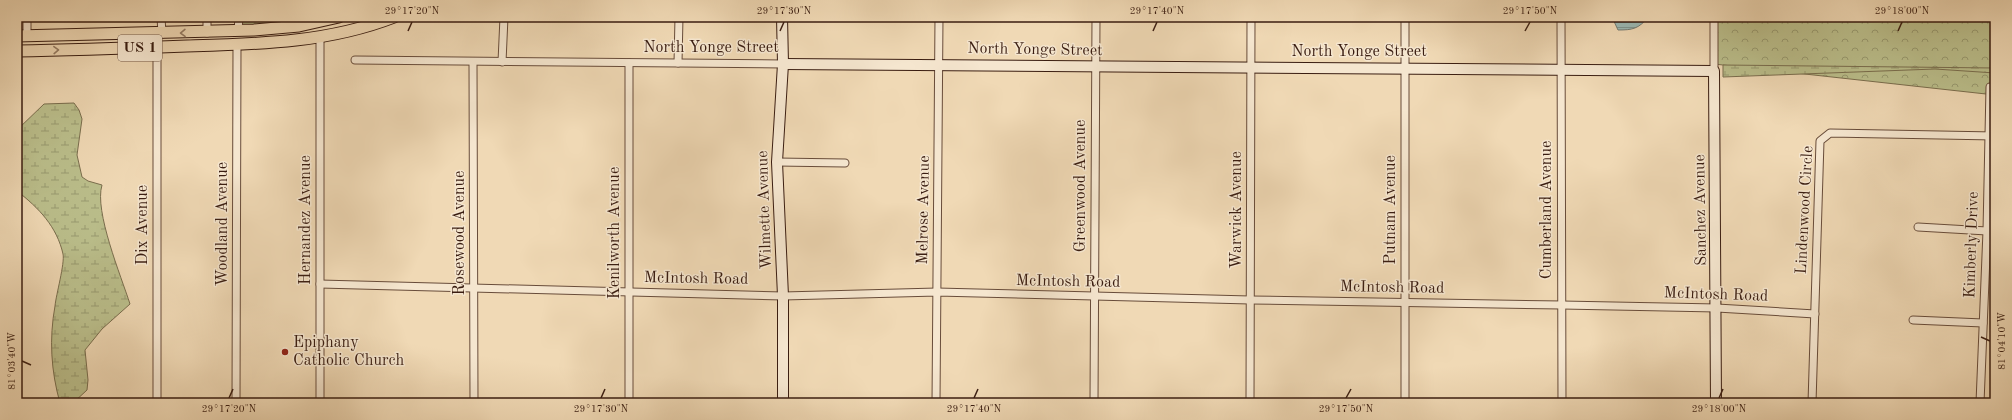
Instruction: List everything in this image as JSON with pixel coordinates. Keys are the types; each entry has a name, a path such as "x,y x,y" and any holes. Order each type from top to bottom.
{"main road":[{"name":"US 1","path":"21,37 207,33 279,29 316,23 339,17"},
{"path":"320,38 324,31 343,17"},
{"name":"US 1","path":"17,51 237,45 290,42 320,38 364,27 394,17"},
{"path":"290,42 308,33 316,23"}],"street":[{"path":"21,37 27,17"},
{"path":"161,17 162,34"},
{"path":"207,17 207,33"},
{"path":"238,31 239,17"},
{"path":"502,62 504,17"},
{"path":"678,63 679,17"},
{"name":"Wilmette Avenue","path":"782,17 783,64 777,162 783,296 783,403"},
{"name":"Melrose Avenue","path":"936,403 939,17"},
{"name":"Greenwood Avenue","path":"1094,403 1096,17"},
{"name":"Warwick Avenue","path":"1250,403 1251,17"},
{"name":"Putnam Avenue","path":"1405,403 1406,17"},
{"name":"Cumberland Avenue","path":"1561,17 1562,403"},
{"name":"Sanchez Avenue","path":"1714,17 1717,308 1716,403"},
{"name":"Hernandez Avenue","path":"320,38 320,403"},
{"name":"Woodland Avenue","path":"236,403 237,45"},
{"name":"Dix Avenue","path":"157,47 157,403"},
{"name":"North Yonge Street","path":"355,60 1714,71"},
{"name":"Rosewood Avenue","path":"473,62 474,403"},
{"name":"Kenilworth Avenue","path":"629,63 629,403"},
{"name":"Kimberly Drive","path":"1980,403 1992,136 1990,87"},
{"name":"Lindenwood Circle","path":"1812,403 1820,142 1830,133 1992,136"},
{"path":"777,162 845,163"},
{"path":"1918,227 1987,231"},
{"name":"McIntosh Road","path":"320,284 783,296 937,292 1250,300 1717,308 1815,314"},
{"path":"1913,320 1984,323"}],"green space":[{"path":"239,17 284,17 283,22 239,27"},
{"path":"1714,17 1995,17 1995,95 1714,64"},
{"path":"1723,65 1995,68 1995,73 1935,69 1723,77"},
{"path":"74,103 79,110 82,119 77,155 82,177 88,181 102,185 102,211 105,227 130,304 102,329 85,350 88,380 87,390 73,403 60,403 53,367 52,331 63,264 63,254 52,227 40,211 17,191 17,130 44,104"}],"water":[{"path":"1612,17 1648,17 1635,28 1618,30"}],"place":[{"name":"Epiphany Catholic Church","path":"285,352"}]}
